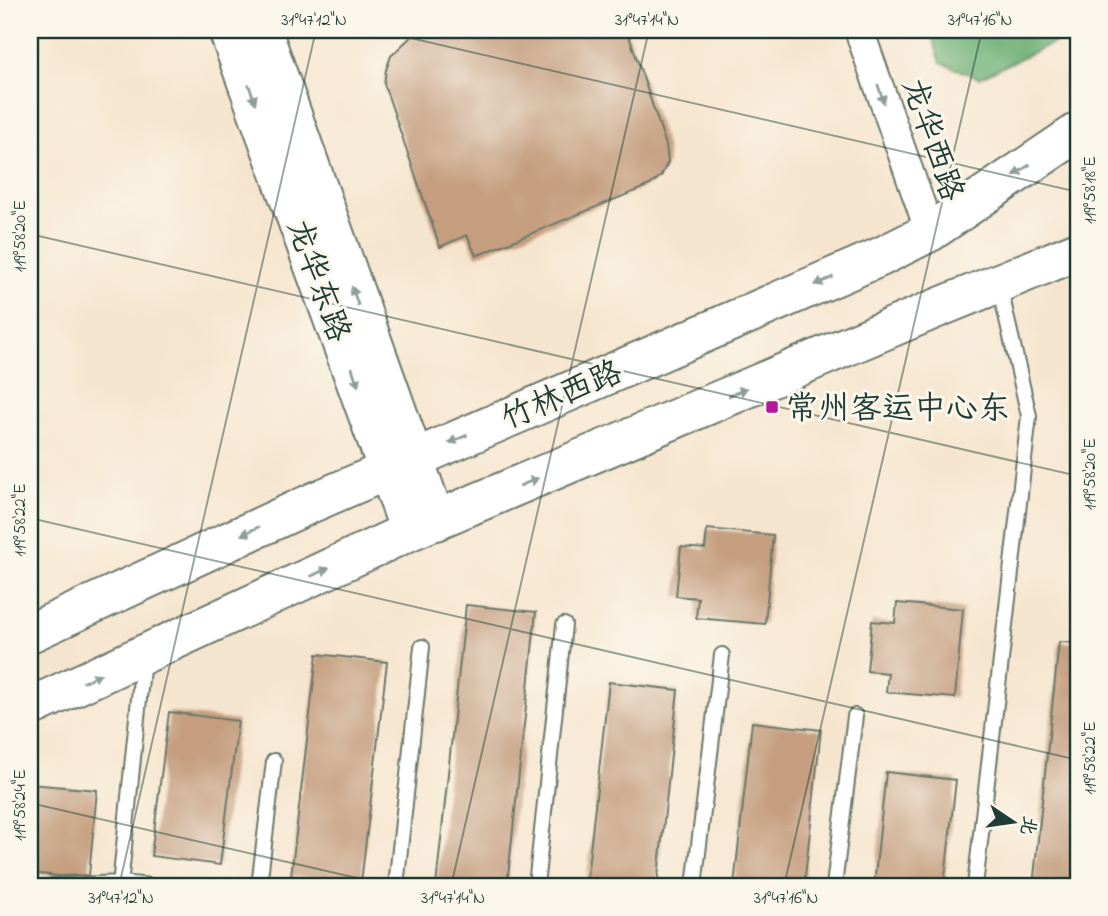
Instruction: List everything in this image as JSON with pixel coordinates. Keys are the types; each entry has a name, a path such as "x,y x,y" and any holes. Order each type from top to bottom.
{"main road":[{"name":"龙华东路","path":"229,30 348,356 400,464"},
{"name":"龙华东路","path":"262,30 400,464 423,526"},
{"name":"竹林西路","path":"30,633 400,464 880,257 930,232 1078,132"},
{"path":"30,707 423,526 1078,251"}],"street":[{"name":"龙华西路","path":"859,30 930,232"}],"lane":[{"path":"975,886 1029,416 999,283"},
{"path":"536,886 564,625"},
{"path":"396,886 422,647"},
{"path":"121,885 144,654"},
{"path":"694,886 722,655"},
{"path":"835,886 855,716"},
{"path":"259,886 274,761"},
{"path":"53,886 150,886"}],"green space":[{"path":"930,30 1070,30 1066,37 979,78 941,63"}],"building":[{"path":"418,30 627,30 666,145 668,162 661,176 650,185 476,256 467,235 440,247 384,84 391,56"},
{"path":"707,529 773,535 765,624 696,618 698,598 676,596 681,547 705,549"},
{"path":"897,603 963,609 955,698 886,692 888,673 867,671 872,621 895,623"},
{"path":"466,605 536,612 507,886 436,886"},
{"path":"1059,642 1078,643 1078,886 1033,886"},
{"path":"317,654 387,662 361,883 291,876"},
{"path":"609,682 678,690 657,886 586,886"},
{"path":"169,712 238,721 220,865 151,856"},
{"path":"752,722 821,730 804,886 734,886"},
{"path":"886,772 956,780 944,886 874,886"},
{"path":"30,784 97,790 89,875 30,873"}],"place":[{"name":"常州客运中心东","path":"772,407"}]}
